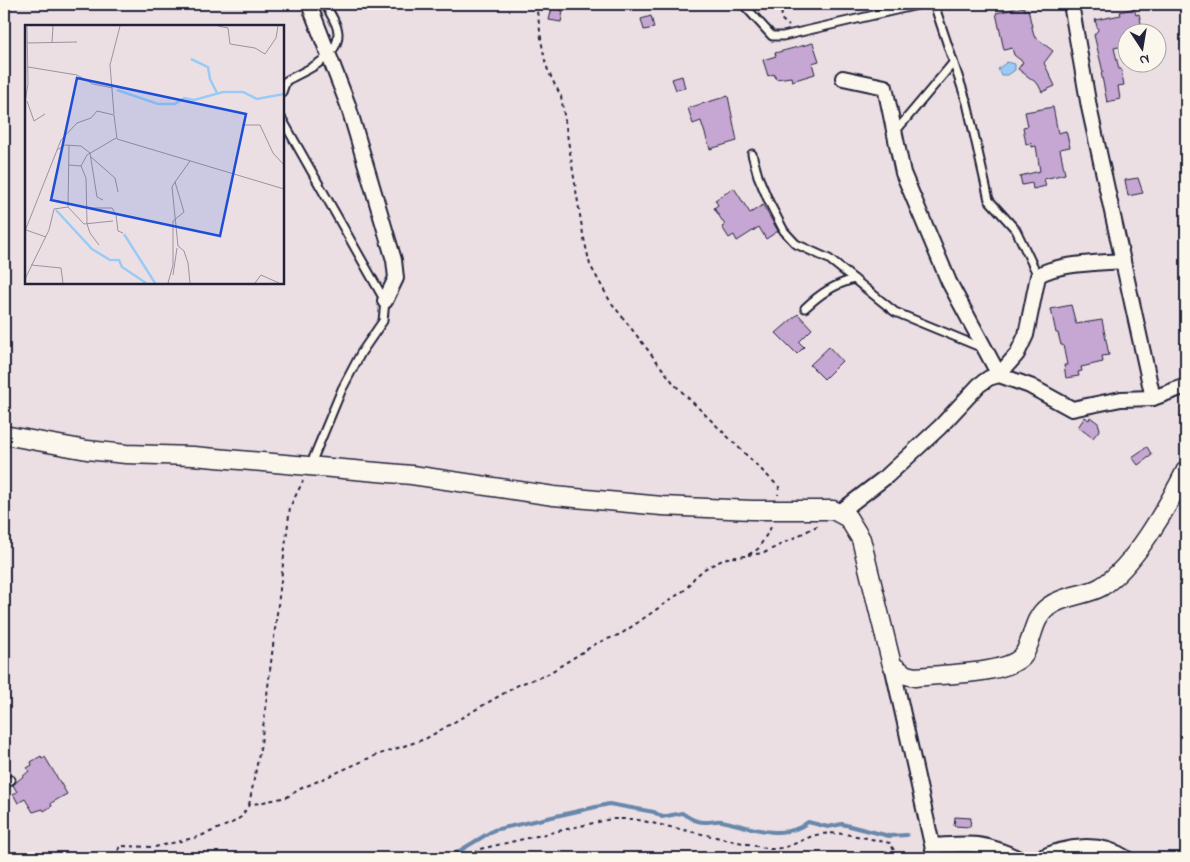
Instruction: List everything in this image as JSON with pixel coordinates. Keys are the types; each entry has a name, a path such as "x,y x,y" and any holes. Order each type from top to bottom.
{"street":[{"path":"309,4 330,56 365,155 372,190 394,260 396,278 385,302"},
{"path":"1071,4 1089,107 1153,398"},
{"path":"842,78 885,87 903,173 948,282 999,375"},
{"path":"999,375 1023,345 1038,276 1043,272 1058,269 1123,261"},
{"path":"840,512 887,476 940,427 979,385 988,378 999,375 1030,386 1072,409 1121,399 1153,398 1186,386"},
{"path":"4,435 126,454 193,456 431,477 532,493 662,506 777,510 824,508 840,512 853,524 861,539 892,665 934,852 989,845 1006,851 1017,858"},
{"path":"892,665 906,675 915,677 1002,668 1019,660 1025,653 1033,628 1042,612 1057,602 1094,590 1118,573 1159,519 1186,470"},
{"path":"1040,858 1067,848 1079,847 1109,851 1126,858"}],"lane":[{"path":"284,86 286,81 330,56 337,44 338,31 325,4"},
{"path":"743,4 772,36 797,33 922,4"},
{"path":"934,4 967,103 989,200 1016,230 1038,276"},
{"path":"894,133 953,63"},
{"path":"284,123 385,302 383,321 361,353 342,389 310,466"},
{"path":"752,154 758,176 784,232 796,244 829,259 895,312 985,350"},
{"path":"805,308 820,293 837,284 854,279"},
{"path":"4,785 12,780"}],"path":[{"path":"535,4 541,26 544,55 550,75 561,96 583,234 590,265 610,301 675,385 779,487 777,510 772,529 758,549 746,556"},
{"path":"783,4 782,19 797,33"},
{"path":"115,858 120,846 155,848 212,831 241,817 249,805 261,744 290,508 310,466"},
{"path":"249,805 287,797 300,789 374,756 425,739 520,684 546,675 597,643 621,634 686,589 695,577 706,568 727,558 764,554 829,521 840,512"},
{"path":"467,858 480,849 611,819 634,819 770,849 783,849 819,834 836,833 890,843 898,858"}],"water":[{"path":"1007,62 1015,64 1015,70 1008,75 1001,75 998,69"}],"building":[{"path":"1024,7 1024,10 1028,9 1034,36 1053,51 1044,63 1055,86 1042,92 1038,84 1018,69 1023,62 1014,55 1012,48 1004,50 996,13"},
{"path":"552,8 563,11 561,22 549,20"},
{"path":"1134,8 1136,15 1139,14 1141,22 1118,22 1118,47 1114,48 1118,72 1122,72 1124,85 1118,86 1120,99 1107,102 1101,72 1103,72 1094,35 1098,30 1095,20 1121,15 1120,12"},
{"path":"651,16 654,28 644,30 641,19"},
{"path":"813,43 819,61 812,63 815,74 792,81 791,77 776,79 774,74 768,76 763,60 776,56 775,53"},
{"path":"682,76 685,88 676,90 672,79"},
{"path":"728,96 737,141 710,149 701,121 693,124 688,108"},
{"path":"1053,107 1058,133 1066,131 1070,147 1060,149 1065,174 1044,179 1046,186 1033,189 1032,183 1022,185 1020,176 1040,171 1036,146 1032,147 1031,143 1026,144 1023,127 1028,126 1025,112"},
{"path":"1138,178 1143,193 1128,196 1125,180"},
{"path":"734,188 750,213 763,205 778,231 766,239 759,227 737,241 734,235 729,238 722,227 725,225 714,208 718,205 715,200"},
{"path":"1071,305 1076,324 1102,320 1109,355 1102,356 1103,362 1081,367 1082,371 1078,372 1079,376 1066,378 1064,365 1067,365 1063,345 1061,345 1058,333 1056,333 1051,309"},
{"path":"798,314 812,329 799,342 804,347 797,354 776,333"},
{"path":"829,347 842,361 824,379 810,365"},
{"path":"1085,417 1089,420 1090,417 1098,423 1100,429 1093,438 1078,427"},
{"path":"1147,447 1152,455 1138,465 1132,457"},
{"path":"41,756 42,759 45,757 67,794 51,803 52,806 44,811 43,809 33,812 25,799 18,803 13,794 17,792 13,785 29,771 27,768 32,765 31,762"},
{"path":"955,817 971,818 970,827 954,826"}],"waterway":[{"path":"454,858 456,853 494,830 609,804 654,812 662,817 682,813 700,822 722,821 766,831 788,831 799,828 808,822 828,827 842,824 889,836 907,835"}]}
